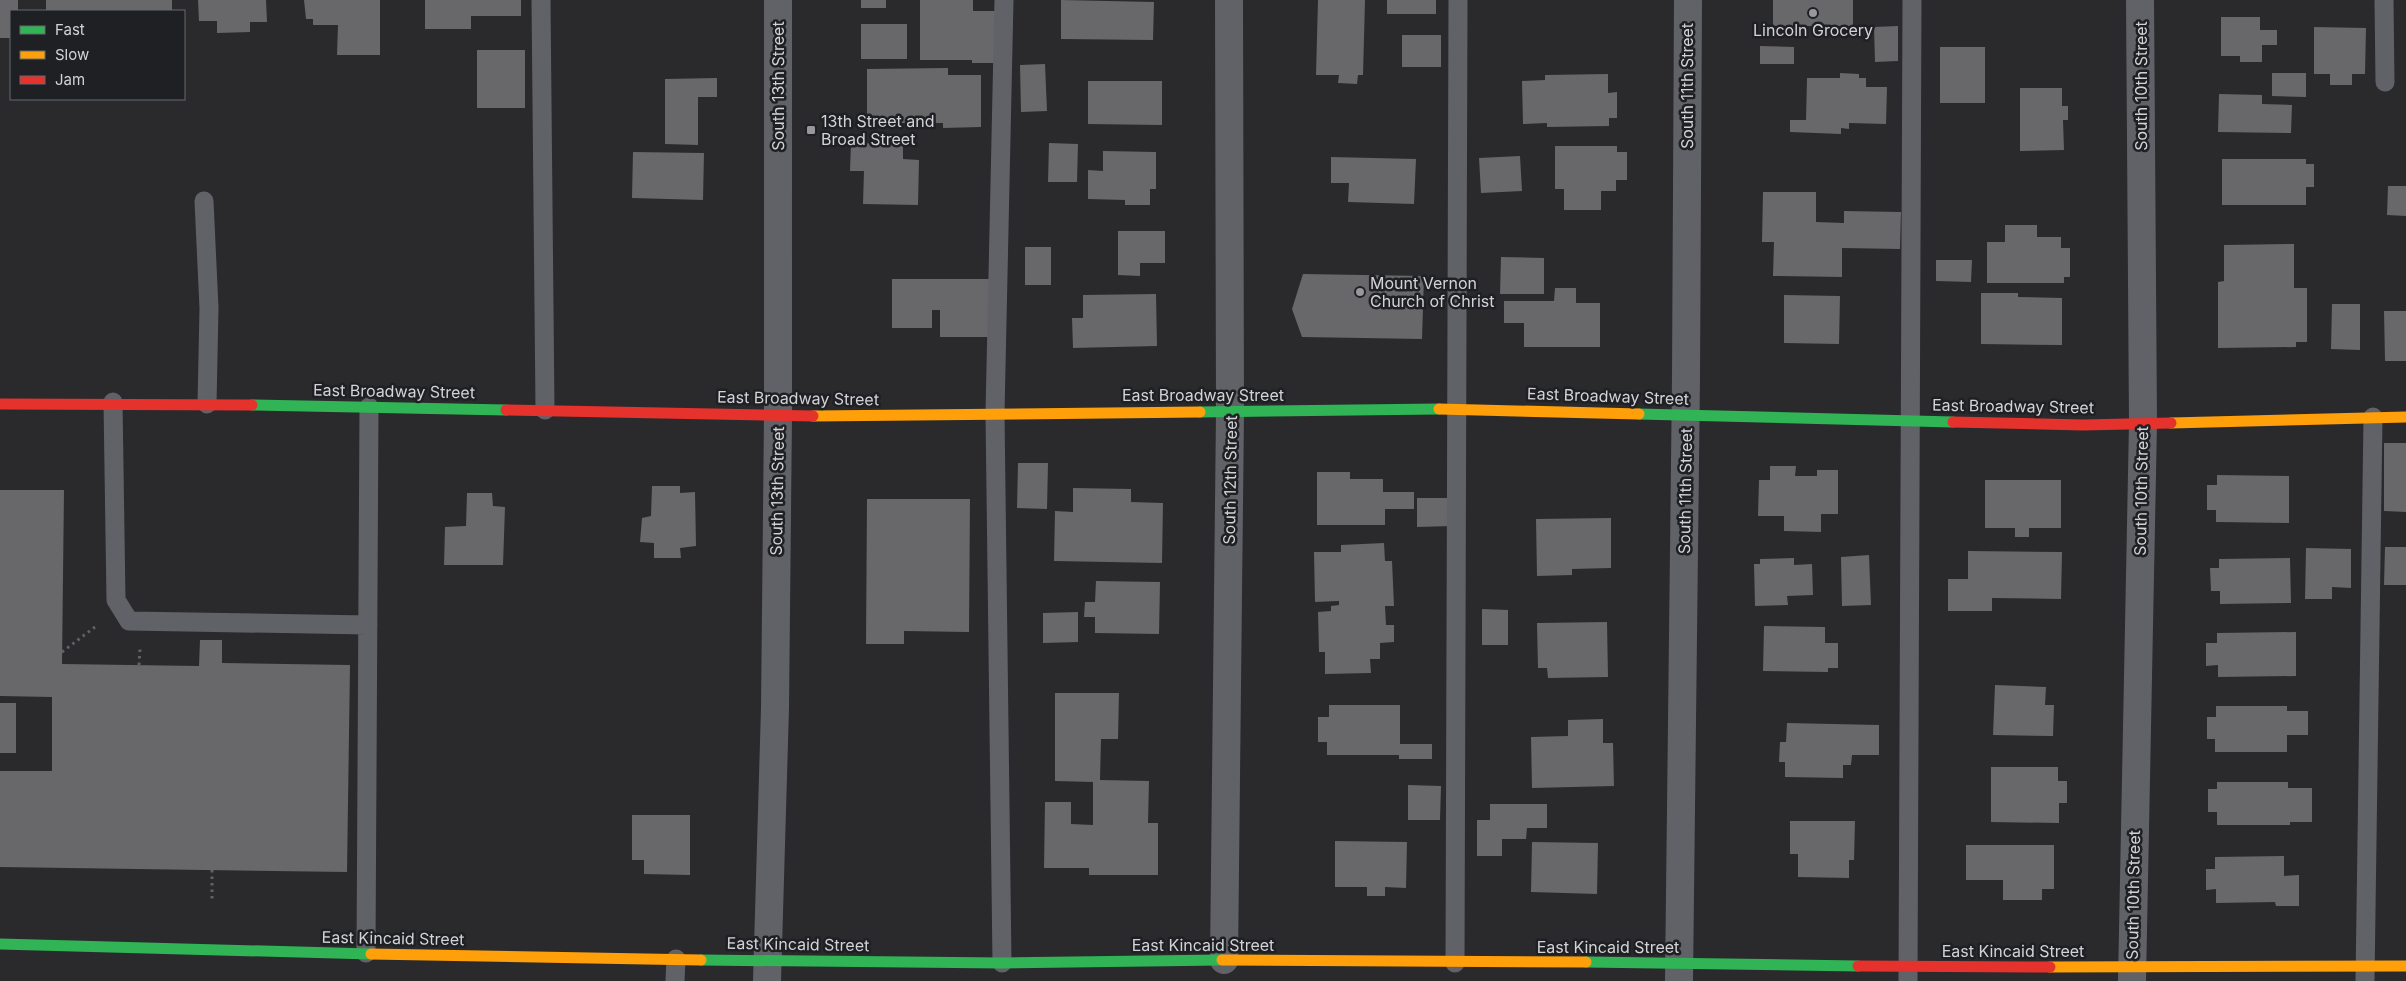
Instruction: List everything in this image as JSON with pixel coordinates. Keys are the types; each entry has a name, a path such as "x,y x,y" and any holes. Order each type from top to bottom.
{"street":[{"name":"South 13th Street","path":"767,971 775,708 778,414 778,0"},
{"name":"South 12th Street","path":"1224,960 1230,412 1229,0"},
{"name":"South 11th Street","path":"1679,972 1686,414 1688,0"},
{"name":"South 10th Street","path":"2132,974 2143,423 2140,0"},
{"name":"East Broadway Street","path":"0,404 113,402 817,416 1457,408 2082,425 2406,417"},
{"name":"East Kincaid Street","path":"0,944 195,951 676,958 767,971 975,962 1224,960 1455,963 1679,972 1908,974 2365,974 2406,966"}],"lane":[{"path":"541,0 546,410"},
{"path":"1002,963 995,413 1004,0"},
{"path":"1455,963 1458,0"},
{"path":"1908,974 1912,0"},
{"path":"2384,0 2385,82"},
{"path":"204,201 209,308 207,404"},
{"path":"113,402 116,600 129,621 368,624"},
{"path":"366,953 369,407"},
{"path":"2365,974 2373,417"},
{"path":"675,981 676,958"},
{"path":"975,962 975,981"}],"path":[{"path":"62,652 95,627"},
{"path":"139,666 140,643"},
{"path":"212,870 212,901"}],"building":[{"path":"0,0 18,0 18,10 10,10 10,38 0,38"},
{"path":"46,0 172,0 172,10 46,10"},
{"path":"198,0 266,0 267,22 250,22 250,32 217,33 217,21 199,21"},
{"path":"304,0 380,0 380,55 337,55 338,25 313,25 313,19 306,19"},
{"path":"425,0 521,0 521,16 471,16 471,29 425,29"},
{"path":"861,0 886,0 886,8 861,8"},
{"path":"920,0 973,0 973,11 995,11 995,63 972,63 972,60 920,60"},
{"path":"1061,0 1154,2 1153,40 1061,39"},
{"path":"1318,0 1365,0 1363,75 1358,75 1357,84 1338,83 1339,75 1316,75"},
{"path":"1387,0 1436,0 1436,14 1387,14"},
{"name":"Lincoln Grocery","path":"1773,0 1853,0 1853,26 1773,26"},
{"path":"2221,17 2260,17 2260,30 2277,30 2277,45 2262,45 2262,62 2240,62 2240,56 2221,56"},
{"path":"861,24 907,24 907,59 861,59"},
{"path":"1898,26 1898,61 1875,62 1874,27"},
{"path":"2314,27 2366,28 2365,74 2352,74 2352,85 2330,85 2330,74 2314,74"},
{"path":"1402,35 1441,35 1441,67 1402,67"},
{"path":"1760,46 1794,47 1794,64 1760,64"},
{"path":"1940,47 1985,47 1985,103 1940,103"},
{"path":"477,50 525,50 525,108 477,108"},
{"path":"1045,64 1047,111 1021,112 1020,65"},
{"path":"948,68 948,75 981,75 981,127 943,128 943,123 867,123 867,69"},
{"path":"1840,73 1859,74 1859,78 1866,78 1866,87 1887,87 1886,124 1849,123 1849,129 1841,128 1841,134 1790,132 1790,120 1806,120 1807,78 1840,78"},
{"path":"2272,73 2306,73 2306,97 2272,96"},
{"path":"1608,74 1608,93 1617,92 1617,118 1609,118 1609,126 1547,127 1547,123 1523,124 1522,81 1545,80 1545,75"},
{"path":"717,78 717,97 698,97 698,145 665,144 665,79"},
{"path":"1088,81 1162,81 1162,125 1088,124"},
{"path":"2020,88 2062,88 2062,106 2068,106 2068,120 2063,120 2064,150 2020,151"},
{"path":"2219,94 2262,95 2262,104 2292,105 2291,133 2218,132"},
{"path":"851,143 903,144 903,159 919,160 918,205 863,204 864,171 850,171"},
{"path":"1049,143 1078,144 1077,182 1048,182"},
{"path":"1555,146 1617,146 1617,152 1627,152 1627,180 1616,180 1616,191 1601,191 1601,210 1564,210 1564,189 1555,189"},
{"path":"1103,151 1156,152 1156,189 1150,189 1150,205 1125,205 1125,200 1088,199 1088,170 1103,171"},
{"path":"633,152 704,153 703,200 632,198"},
{"path":"1520,156 1522,191 1481,193 1479,158"},
{"path":"1331,157 1416,159 1414,204 1348,202 1349,183 1331,183"},
{"path":"2222,159 2306,159 2306,164 2314,164 2314,187 2306,187 2306,205 2222,205"},
{"path":"2388,186 2406,186 2406,216 2387,215"},
{"path":"1763,192 1816,192 1816,222 1844,223 1844,211 1901,212 1900,249 1842,248 1842,277 1773,276 1774,242 1762,242"},
{"path":"2005,225 2037,225 2037,237 2061,237 2061,248 2070,248 2070,277 2064,277 2064,283 1987,283 1987,242 2005,242"},
{"path":"1118,231 1165,231 1165,263 1140,263 1140,276 1118,275"},
{"path":"2294,244 2294,288 2307,288 2307,342 2296,342 2296,347 2218,348 2218,282 2224,281 2224,245"},
{"path":"1025,247 1051,247 1051,285 1025,285"},
{"path":"1501,257 1544,258 1544,294 1500,294"},
{"path":"1936,260 1972,260 1971,282 1936,281"},
{"name":"Mount Vernon Church of Christ","path":"1303,274 1424,276 1422,339 1302,337 1292,309"},
{"path":"892,279 991,279 991,337 940,337 940,310 932,310 932,328 892,328"},
{"path":"1555,288 1576,288 1576,303 1600,303 1600,347 1524,347 1524,323 1504,323 1504,301 1554,301"},
{"path":"1981,293 2018,293 2018,297 2062,298 2062,345 1981,344"},
{"path":"1156,294 1157,346 1073,348 1072,318 1083,318 1083,295"},
{"path":"1784,295 1840,296 1839,344 1784,343"},
{"path":"2332,304 2360,304 2360,350 2331,349"},
{"path":"2384,311 2406,311 2406,361 2385,361"},
{"path":"2384,443 2406,443 2406,512 2384,511"},
{"path":"1018,463 1048,463 1047,509 1017,508"},
{"path":"1770,466 1796,466 1795,476 1817,476 1817,470 1838,470 1838,514 1821,514 1821,532 1784,531 1784,516 1758,516 1759,480 1770,480"},
{"path":"1317,472 1350,472 1350,479 1383,479 1383,492 1414,492 1414,509 1385,509 1385,525 1317,525"},
{"path":"2217,475 2289,476 2289,523 2216,522 2216,510 2207,510 2207,485 2217,485"},
{"path":"1985,480 2061,480 2061,528 2029,528 2029,537 2015,537 2015,528 1985,528"},
{"path":"652,486 680,486 680,493 695,492 696,546 680,548 681,558 654,558 654,543 640,542 642,518 651,516"},
{"path":"1073,488 1131,489 1131,502 1163,503 1162,563 1054,561 1055,511 1073,512"},
{"path":"0,490 64,490 62,664 199,666 200,640 222,640 222,663 350,665 347,872 0,867 0,771 52,771 52,697 0,696"},
{"path":"467,493 492,493 493,506 505,507 503,565 444,565 445,527 466,526"},
{"path":"1417,498 1452,498 1452,526 1417,527"},
{"path":"867,499 970,499 969,632 904,631 904,644 866,644"},
{"path":"1611,518 1611,568 1572,569 1572,575 1537,576 1536,519"},
{"path":"1384,543 1385,561 1392,561 1394,606 1385,606 1386,625 1394,625 1394,642 1380,643 1380,659 1370,659 1371,673 1325,674 1325,652 1319,652 1318,612 1331,611 1331,606 1339,605 1339,601 1315,602 1314,552 1341,552 1341,545"},
{"path":"2385,547 2406,547 2406,585 2384,585"},
{"path":"2306,548 2351,549 2351,588 2332,587 2332,599 2305,599"},
{"path":"1968,551 2062,552 2061,599 1992,598 1992,611 1948,611 1948,579 1968,579"},
{"path":"1869,555 1871,605 1842,606 1841,557"},
{"path":"1794,558 1794,565 1812,564 1813,595 1787,596 1788,605 1755,606 1754,564 1760,564 1760,559"},
{"path":"2290,558 2291,603 2220,604 2220,591 2211,591 2210,568 2219,568 2219,559"},
{"path":"1096,581 1160,582 1159,634 1095,633 1095,617 1084,617 1085,602 1095,602"},
{"path":"1482,609 1508,610 1508,645 1482,645"},
{"path":"1078,612 1078,642 1043,643 1043,613"},
{"path":"1607,622 1608,677 1548,678 1547,668 1538,668 1537,623"},
{"path":"1764,626 1825,627 1825,643 1838,643 1838,668 1828,668 1828,672 1763,671"},
{"path":"2296,632 2296,676 2218,677 2218,665 2206,666 2206,643 2217,643 2217,633"},
{"path":"1995,685 2046,687 2045,705 2054,705 2053,736 1993,735"},
{"path":"1055,693 1119,693 1118,739 1101,739 1100,780 1149,781 1148,823 1158,823 1158,875 1089,875 1089,868 1044,868 1045,802 1071,802 1071,824 1093,825 1093,782 1055,781"},
{"path":"0,703 16,703 16,753 0,753"},
{"path":"1329,705 1400,705 1400,744 1432,744 1432,759 1399,759 1399,755 1327,755 1327,742 1318,742 1318,717 1329,717"},
{"path":"2216,706 2287,706 2287,711 2308,711 2308,735 2287,735 2287,752 2215,752 2215,739 2207,739 2207,717 2216,717"},
{"path":"1603,719 1603,743 1613,743 1614,786 1532,788 1531,737 1568,736 1568,720"},
{"path":"1787,723 1879,725 1879,755 1852,755 1851,765 1843,765 1843,778 1785,777 1785,762 1779,762 1780,742 1786,742"},
{"path":"1991,767 2058,767 2058,781 2067,781 2067,803 2059,803 2059,823 1991,822"},
{"path":"2217,782 2288,782 2288,788 2312,788 2312,822 2290,822 2290,825 2217,825 2217,812 2208,812 2208,789 2217,789"},
{"path":"1408,785 1441,786 1440,820 1408,820"},
{"path":"1490,804 1547,804 1547,828 1527,828 1526,839 1502,839 1502,856 1477,856 1477,820 1490,820"},
{"path":"632,815 690,815 690,875 644,874 644,860 632,860"},
{"path":"1790,821 1855,821 1854,860 1849,860 1849,878 1798,877 1798,854 1790,854"},
{"path":"1335,841 1407,842 1406,888 1385,887 1385,896 1367,896 1367,887 1335,887"},
{"path":"1532,842 1598,843 1597,894 1531,892"},
{"path":"1966,845 2054,845 2054,889 2042,889 2042,900 2003,900 2003,880 1966,880"},
{"path":"2284,856 2284,876 2299,875 2299,906 2276,906 2275,902 2216,903 2216,889 2206,890 2206,869 2215,869 2215,857"}],"traffic: fast":[{"path":"252,405 506,410"},
{"path":"1200,412 1439,409"},
{"path":"1639,414 1953,422"},
{"path":"0,944 371,954"},
{"path":"701,960 1002,963 1222,960"},
{"path":"1586,962 1858,966"}],"traffic: slow":[{"path":"1439,409 1639,414"},
{"path":"813,416 1200,412"},
{"path":"2171,423 2406,417"},
{"path":"371,954 701,960"},
{"path":"1222,960 1586,962"},
{"path":"2050,967 2406,966"}],"traffic: jam":[{"path":"0,404 252,405"},
{"path":"506,410 813,416"},
{"path":"1953,422 2083,425 2171,423"},
{"path":"1858,966 2050,967"}],"place":[{"name":"Lincoln Grocery","path":"1813,13"},
{"name":"13th Street and Broad Street","path":"811,130"},
{"name":"Mount Vernon Church of Christ","path":"1360,292"}]}
